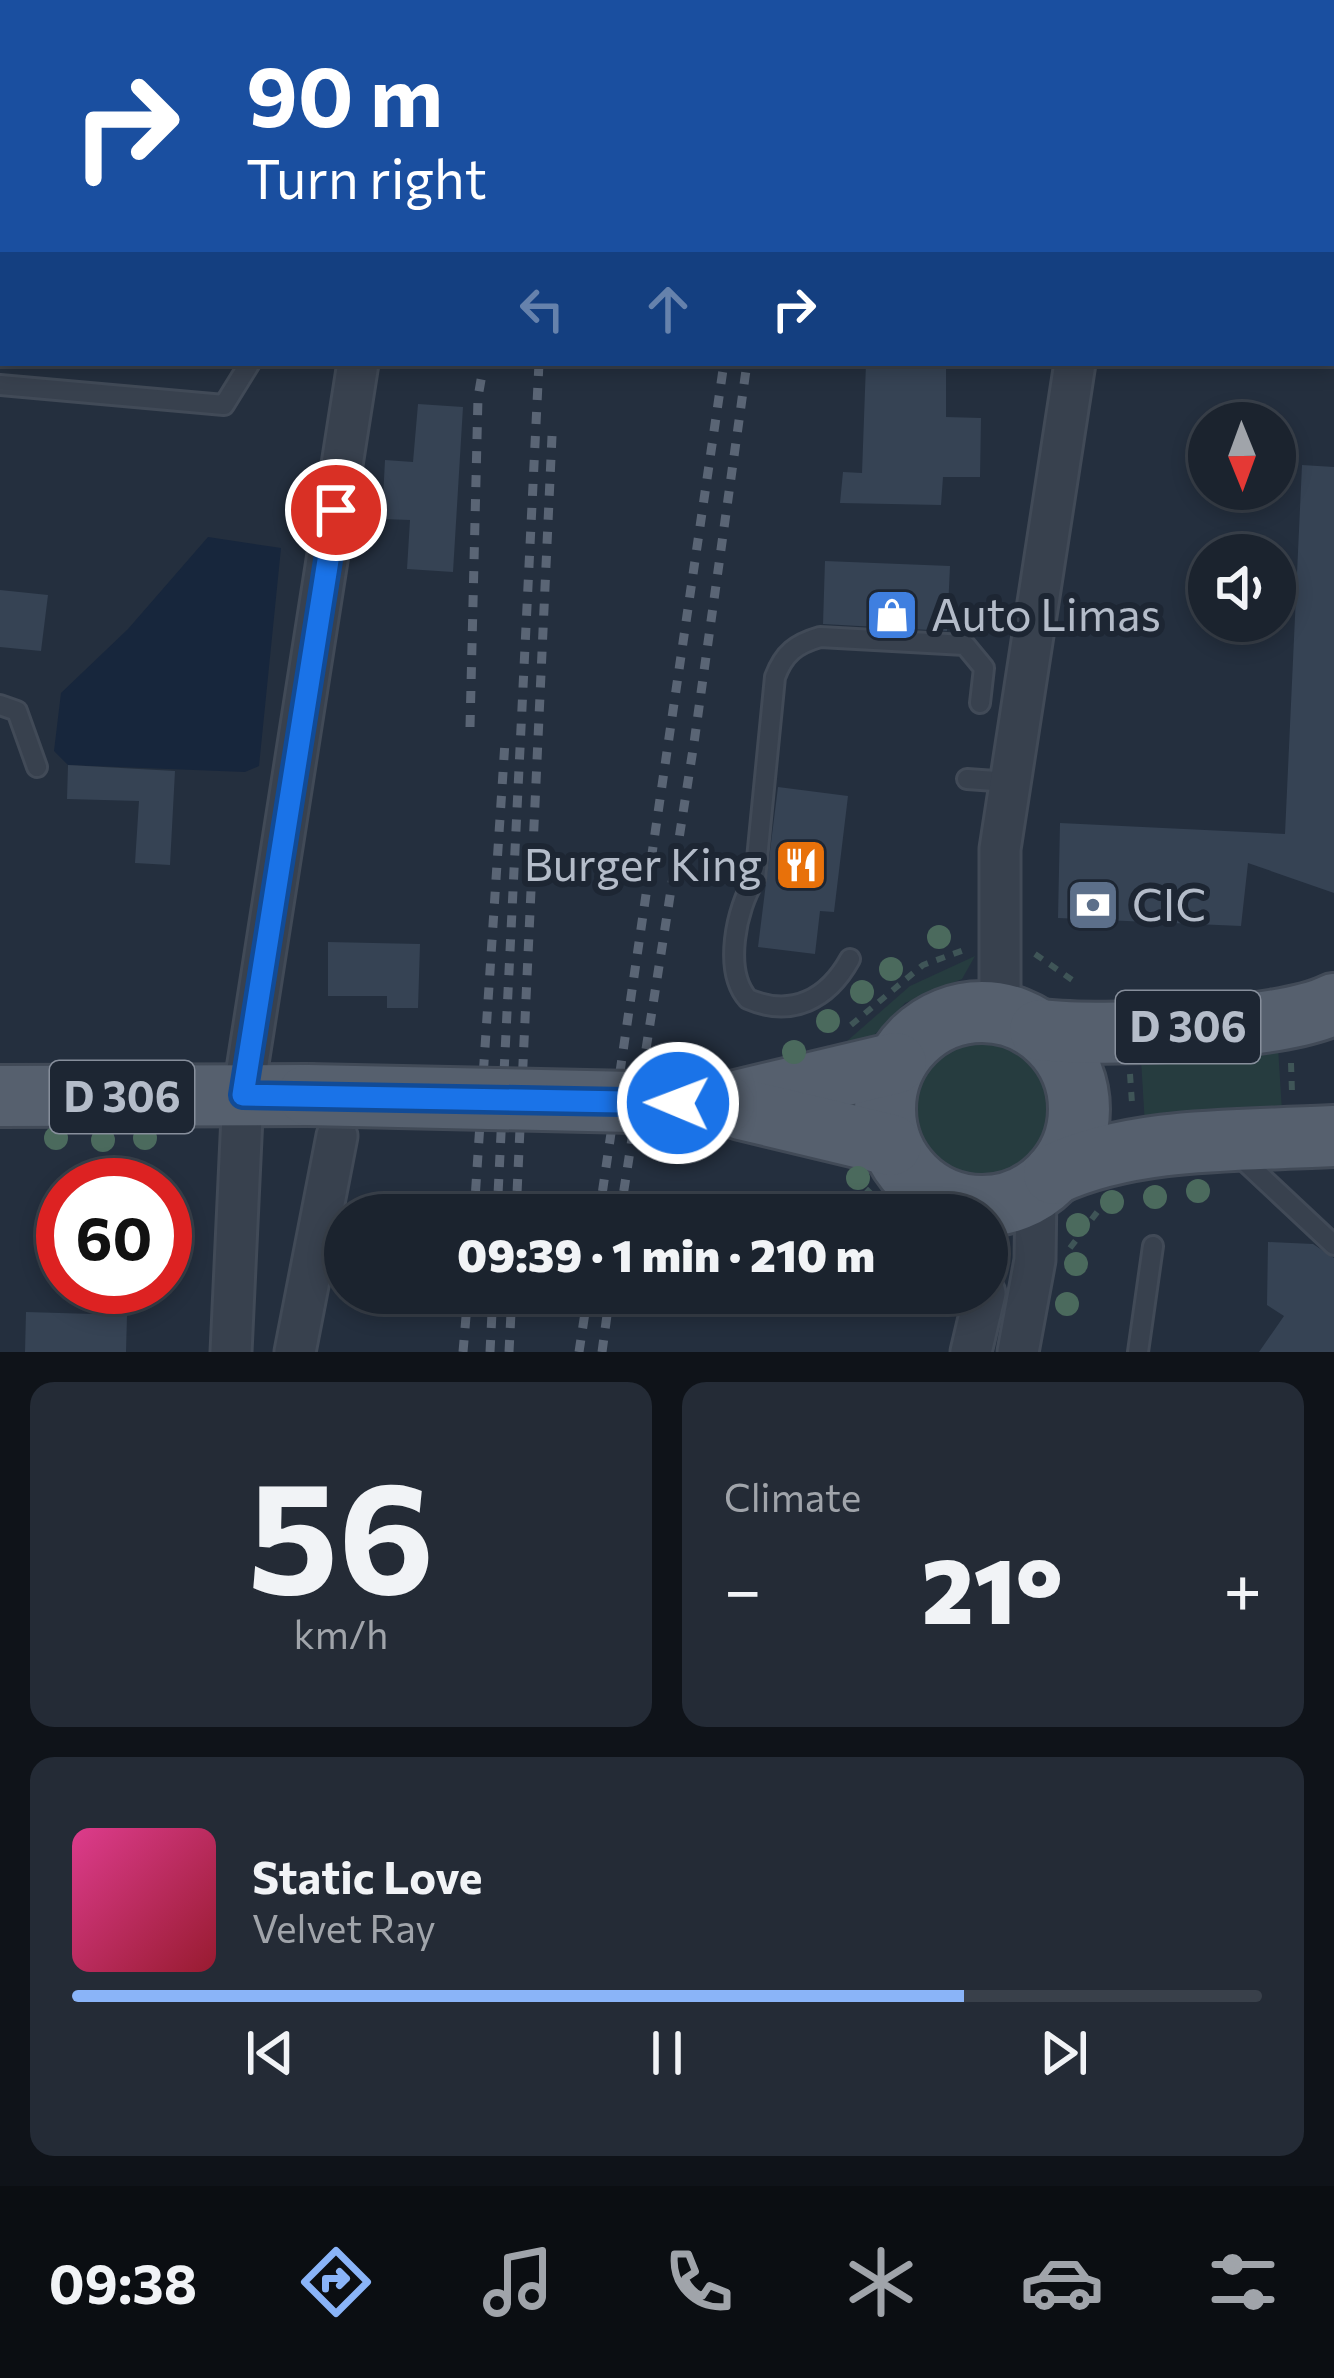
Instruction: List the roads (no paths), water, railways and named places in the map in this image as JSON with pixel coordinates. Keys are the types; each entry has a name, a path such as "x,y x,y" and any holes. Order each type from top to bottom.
{"main road":[{"name":"D 306","path":"1020,1021 1127,1033 1311,1011"},
{"path":"933,1194 912,1177 891,1144 884,1100 896,1063 913,1039 937,1022 966,1012 1020,1021 1057,1047 1077,1088 1076,1132 1045,1182"},
{"name":"D 306","path":"0,1096 243,1095 323,1116 724,1104 896,1063"},
{"name":"D 306","path":"724,1104 891,1144"},
{"path":"1008,1201 1084,1161 1135,1151 1315,1137"}],"street":[{"path":"231,1352 243,1095 358,366"},
{"path":"1020,1021 1000,849 1076,366"},
{"path":"295,1352 323,1116"},
{"path":"1018,1352 1045,1182"},
{"path":"971,1352 980,1314"}],"lane":[{"path":"0,385 224,405 248,366"},
{"path":"850,958 827,990 794,1007 748,999 734,975 743,897 755,879 775,677 781,660 804,641 820,637 965,645 984,668 980,703"},
{"path":"0,704 17,711 37,767"},
{"path":"967,779 1010,782"},
{"path":"1226,1144 1334,1245"},
{"path":"1138,1352 1153,1246"}],"water":[{"path":"208,537 281,548 259,766 245,772 68,765 54,751 61,693 128,629"}],"railway":[{"path":"470,727 478,397 483,366"},
{"path":"498,1194 539,366"},
{"path":"602,1194 724,366"},
{"path":"623,1194 747,366"},
{"path":"517,1194 552,436"},
{"path":"475,1194 505,742"},
{"path":"463,1352 466,1314"},
{"path":"490,1352 492,1314"},
{"path":"509,1352 511,1314"},
{"path":"579,1352 585,1314"},
{"path":"602,1352 607,1314"}],"place":[{"name":"Auto Limas","path":"892,615"},
{"name":"Burger King","path":"801,865"},
{"name":"CIC","path":"1093,905"}]}
